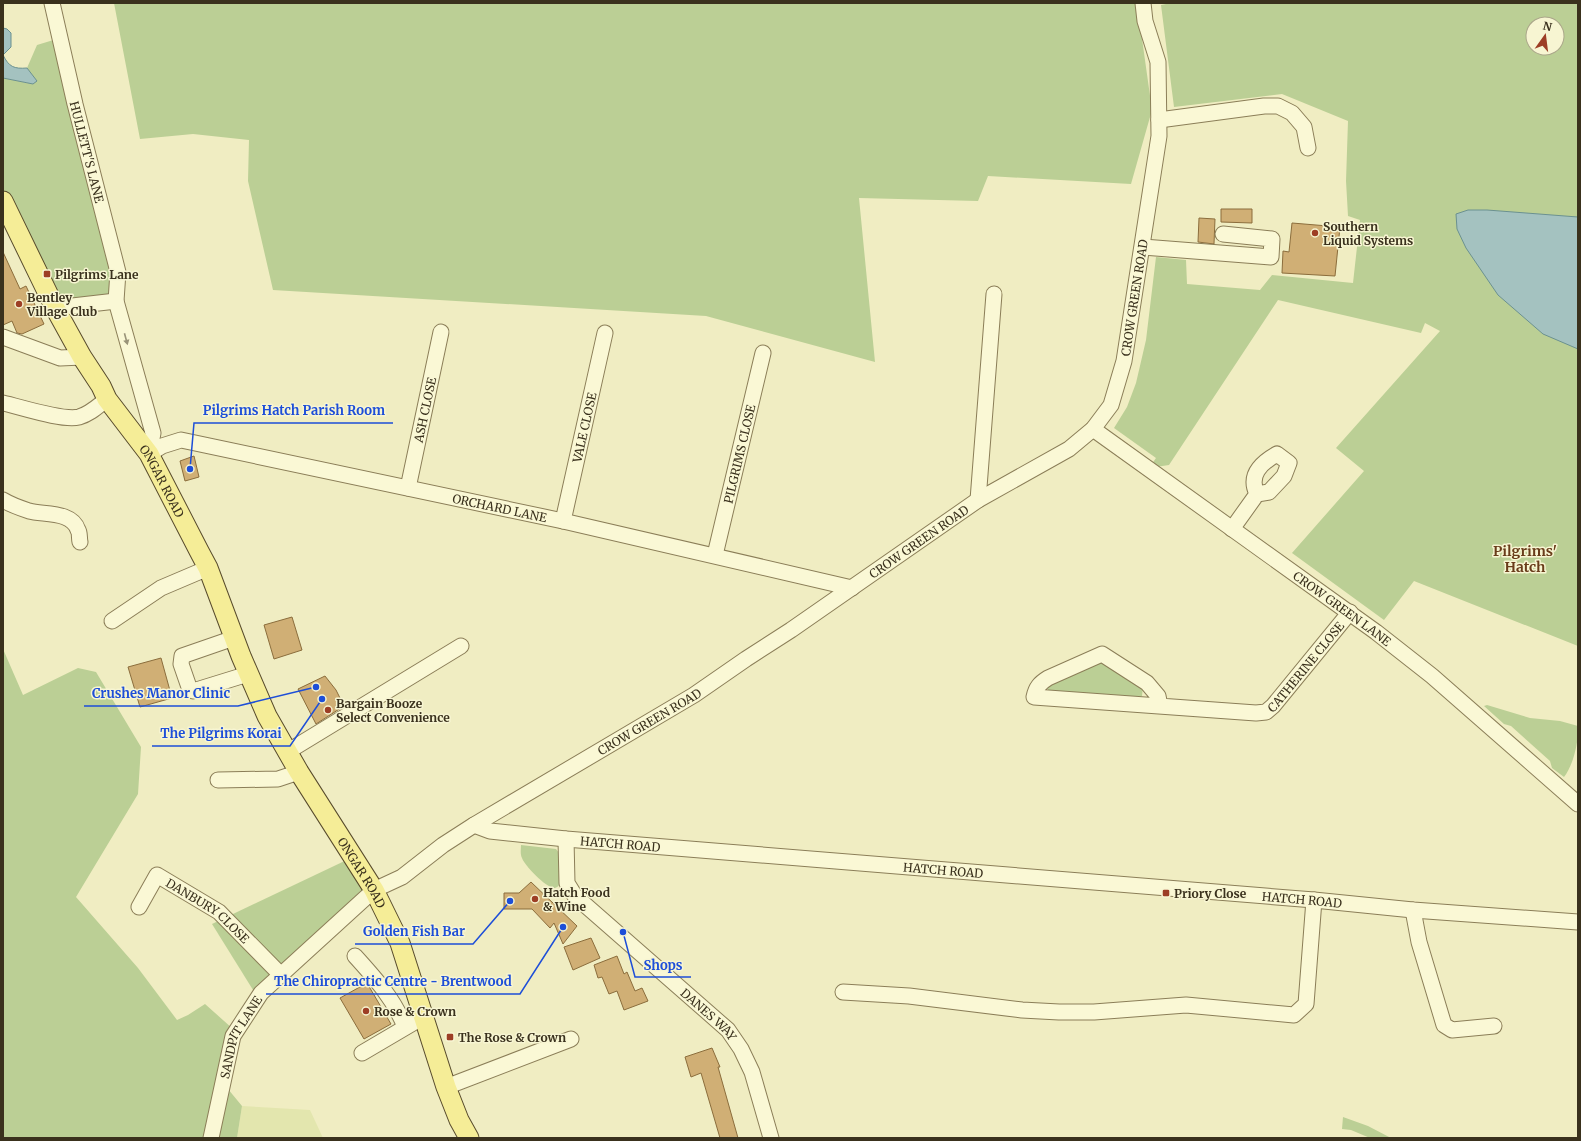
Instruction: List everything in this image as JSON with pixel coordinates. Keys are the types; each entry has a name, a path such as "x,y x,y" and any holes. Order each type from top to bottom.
{"main road":[{"name":"ONGAR ROAD","path":"3,201 55,308 82,357 101,386 107,399 149,454 208,568 248,674 267,716 286,752 374,890 400,943 446,1087 459,1120 469,1138"}],"street":[{"name":"HULLETT'S LANE","path":"52,3 75,104 118,272 116,301 153,433 149,454"},
{"name":"CROW GREEN ROAD","path":"374,890 402,877 443,844 474,825 694,695 852,588 978,500 1069,449 1093,429 1111,405 1124,361 1143,247 1159,136 1158,62 1145,21 1143,3"},
{"path":"1159,120 1264,106 1278,106 1292,113 1304,127 1308,148"},
{"path":"1143,247 1271,257 1272,239 1222,234"},
{"path":"978,500 994,294"},
{"path":"55,308 116,301"},
{"name":"ASH CLOSE","path":"408,488 441,332"},
{"name":"VALE CLOSE","path":"563,521 605,333"},
{"path":"3,337 60,358 82,357"},
{"name":"PILGRIMS CLOSE","path":"715,555 763,353"},
{"path":"3,403 65,418 78,417 91,412 107,399"},
{"name":"CROW GREEN LANE","path":"1093,429 1350,612 1432,676 1578,804"},
{"name":"ORCHARD LANE","path":"149,454 162,446 181,440 563,521 715,555 852,588"},
{"path":"1232,528 1257,494"},
{"path":"3,500 29,511 50,513 69,518 78,529 80,542"},
{"path":"112,621 161,588 208,568"},
{"name":"CATHERINE CLOSE","path":"1160,706 1158,696 1147,683 1102,654 1040,683 1034,697 1256,714 1266,712 1278,700 1350,612"},
{"path":"234,638 182,656 181,664 190,690 193,691 248,674"},
{"path":"286,752 461,646"},
{"path":"218,780 278,779 298,772"},
{"name":"HATCH ROAD","path":"474,825 490,831 566,839 1314,900 1413,910 1578,922"},
{"name":"DANES WAY","path":"566,839 567,883 575,896 728,1030 741,1049 752,1072 771,1138"},
{"name":"DANBURY CLOSE","path":"139,907 157,875 219,912 281,974"},
{"name":"SANDPIT LANE","path":"211,1138 233,1036 261,993 374,890"},
{"path":"843,992 909,996 1022,1010 1052,1012 1094,1012 1186,1005 1294,1015 1306,1004 1314,900"},
{"path":"1413,910 1419,942 1444,1025 1452,1030 1494,1026"},
{"path":"355,956 375,978 394,1005 404,1027"},
{"path":"362,1053 404,1027 425,1018"},
{"path":"446,1087 571,1038"}],"green space":[{"path":"114,3 1137,3 1152,110 1131,184 988,176 978,201 859,198 875,362 706,316 273,290 248,181 249,140 193,134 140,139"},
{"path":"1171,3 1578,3 1578,646 1414,581 1384,620 1292,553 1364,471 1336,448 1440,331 1425,323 1421,333 1278,300 1169,465 1149,468 1156,458 1114,428 1127,407 1136,383 1146,340 1156,257 1186,260 1187,284 1260,290 1272,275 1353,283 1360,220 1348,216 1346,181 1348,121 1282,94 1174,107 1161,5"},
{"path":"60,38 108,229 116,301 55,308 3,201 3,78 26,83 36,81 27,68 37,45"},
{"path":"3,649 23,695 78,668 96,672 141,747 138,794 76,897 138,968 177,1020 205,1004 233,1029 223,1083 242,1106 237,1138 3,1138"},
{"path":"1101,658 1143,686 1142,696 1137,698 1049,692 1046,685"},
{"path":"1487,705 1530,718 1560,721 1578,726 1578,739 1575,753 1564,777 1552,768 1550,761 1511,726 1504,724 1484,706"},
{"path":"521,845 556,849 559,853 563,882 555,888 542,881 531,871 524,861 521,855"},
{"path":"353,857 374,890 258,998 212,924"},
{"path":"242,1106 310,1110 323,1138 237,1138"},
{"path":"1343,1117 1368,1126 1391,1138 1370,1138 1351,1130 1342,1129"}],"water":[{"path":"3,28 7,29 11,33 11,47 3,55"},
{"path":"3,55 10,65 19,68 27,68 37,81 33,84 3,78"},
{"path":"1468,210 1487,210 1578,217 1578,349 1543,334 1498,295 1466,248 1457,229 1456,214"}],"building":[{"path":"1221,209 1252,209 1252,223 1221,222"},
{"path":"1199,218 1215,219 1214,244 1198,242"},
{"path":"1292,223 1340,227 1335,276 1282,273 1283,251 1289,252"},
{"name":"Bentley Village Club","path":"3,252 20,289 26,286 44,324 22,334 17,333 12,321 3,325"},
{"path":"194,456 199,477 185,481 180,461"},
{"path":"292,617 302,650 274,659 264,625"},
{"path":"161,658 172,698 140,707 128,667"},
{"path":"325,676 336,690 344,706 316,724 298,689"},
{"path":"531,882 577,926 563,944 554,923 550,928 532,909 504,909 504,893 519,893"},
{"path":"591,938 600,958 573,970 564,947"},
{"path":"617,956 624,974 627,972 635,991 642,988 648,1001 624,1010 617,991 609,994 602,977 598,978 594,965"},
{"name":"Rose & Crown","path":"367,983 391,1024 364,1039 340,998"},
{"path":"712,1048 720,1067 718,1067 738,1138 720,1138 701,1073 691,1077 685,1057"}],"place":[{"name":"Southern Liquid Systems","path":"1315,233"},
{"name":"Pilgrims Lane","path":"47,274"},
{"name":"Bentley Village Club","path":"19,304"},
{"name":"Pilgrims Hatch Parish Room","path":"190,469"},
{"name":"Crushes Manor Clinic","path":"316,687"},
{"name":"The Pilgrims Korai","path":"322,699"},
{"name":"Bargain Booze Select Convenience","path":"328,710"},
{"name":"Priory Close","path":"1166,893"},
{"name":"Hatch Food & Wine","path":"535,899"},
{"name":"Golden Fish Bar","path":"510,901"},
{"name":"The Chiropractic Centre - Brentwood","path":"563,927"},
{"name":"Shops","path":"623,932"},
{"name":"Rose & Crown","path":"366,1011"},
{"name":"The Rose & Crown","path":"450,1037"}],"district":[{"name":"Pilgrims' Hatch","path":"1525,560"}]}
